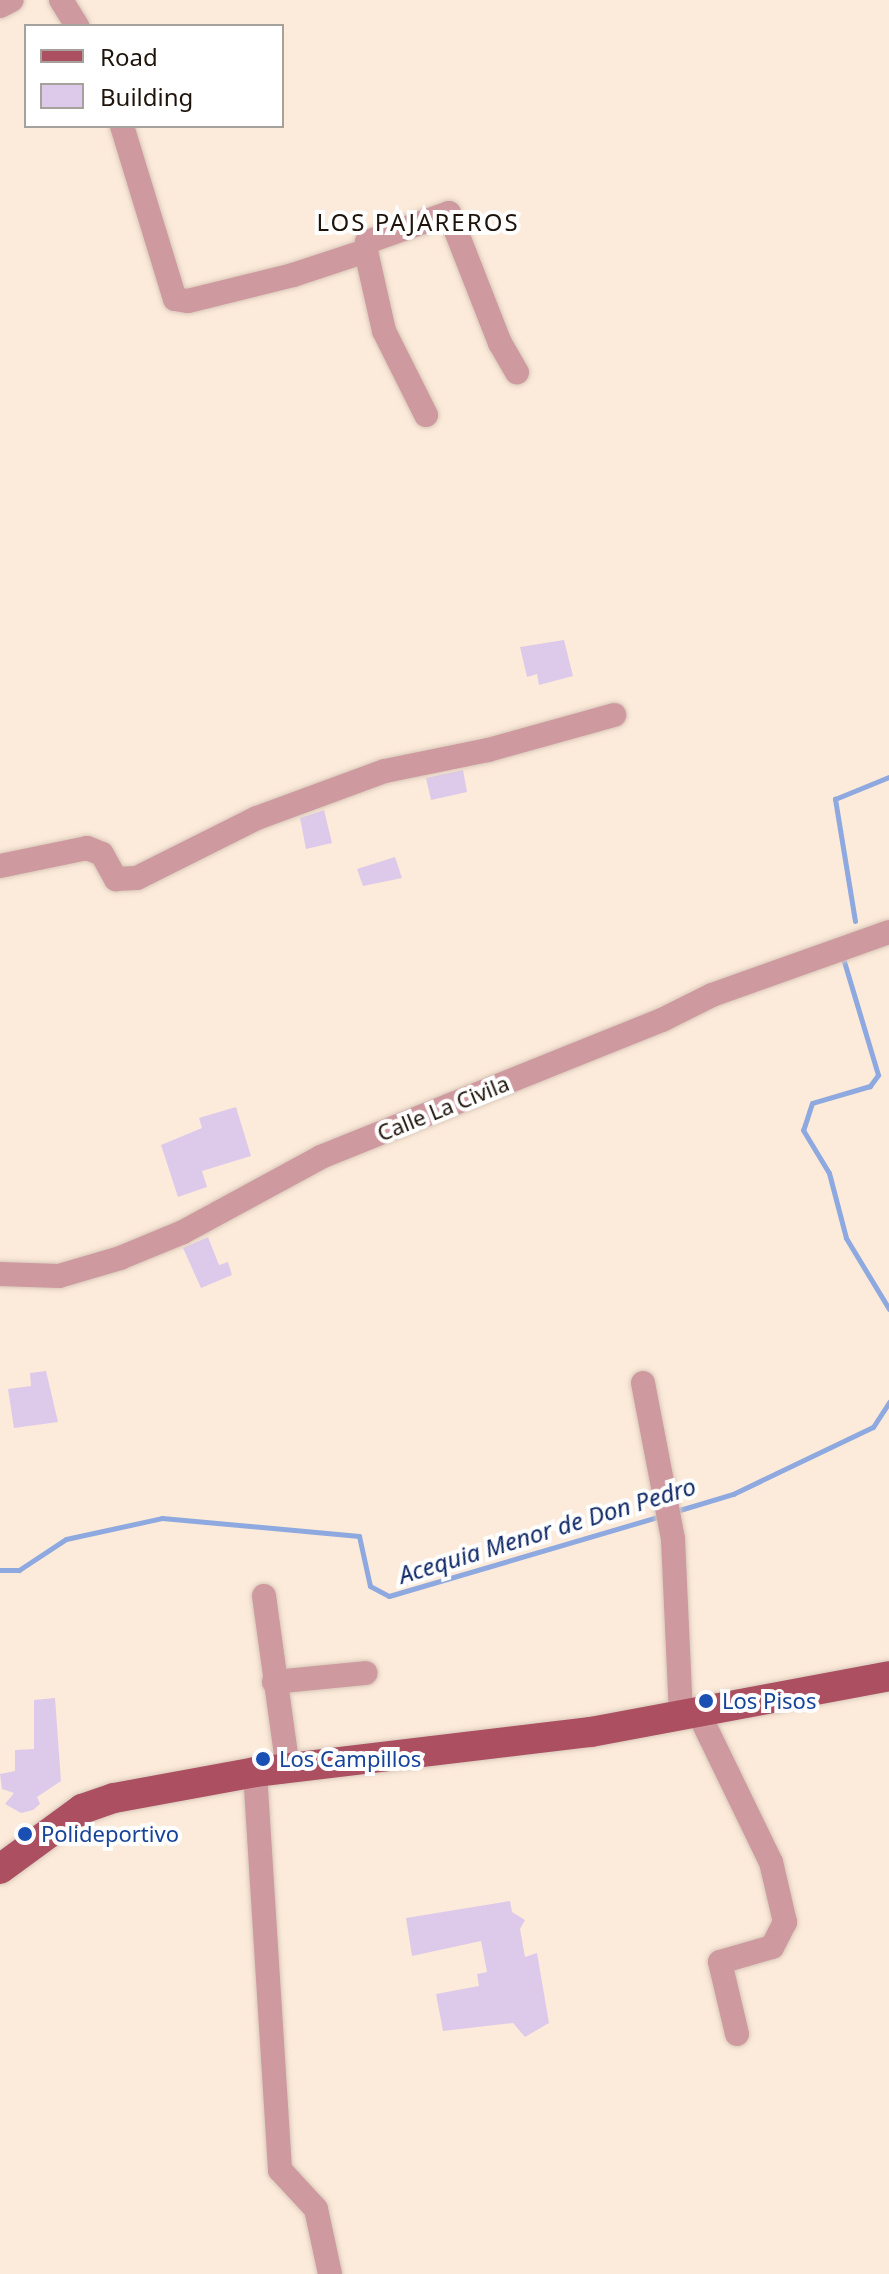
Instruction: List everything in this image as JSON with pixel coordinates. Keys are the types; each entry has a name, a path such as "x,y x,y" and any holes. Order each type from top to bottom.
{"main road":[{"path":"0,1869 82,1809 255,1772 690,1715 889,1676"}],"street":[{"path":"0,6 12,0"},
{"path":"61,0 76,24"},
{"path":"123,128 175,299 188,301 249,288 366,251"},
{"path":"426,415 384,331 366,251 367,242 449,213 500,343 517,372"},
{"path":"0,866 87,848 102,854 116,879 137,878 257,818 385,771 488,750 614,715"},
{"name":"Calle La Civila","path":"0,1274 59,1276 120,1258 183,1232 321,1157 662,1020 712,995 889,932"},
{"path":"643,1383 673,1539 690,1715 771,1862 785,1922 772,1947 720,1962 737,2034"},
{"path":"264,1596 288,1768"},
{"path":"274,1682 366,1673"},
{"path":"255,1772 280,2170 316,2209 330,2274"}],"building":[{"path":"564,640 573,676 539,685 537,674 527,677 520,647"},
{"path":"463,770 467,792 431,800 426,778"},
{"path":"324,810 332,843 306,849 300,818"},
{"path":"395,857 402,878 363,886 357,869"},
{"path":"236,1107 251,1156 202,1171 207,1187 178,1197 161,1145 202,1128 199,1118"},
{"path":"208,1237 219,1265 228,1262 232,1275 201,1288 183,1248"},
{"path":"46,1371 58,1422 14,1428 8,1389 31,1386 30,1373"},
{"path":"55,1698 61,1781 37,1797 40,1804 33,1810 21,1813 5,1804 14,1793 2,1789 0,1774 15,1771 15,1750 34,1749 34,1700"},
{"path":"510,1901 512,1912 525,1920 520,1929 525,1957 537,1953 549,2023 525,2037 513,2023 443,2031 436,1994 479,1986 477,1974 487,1972 481,1941 412,1956 406,1918"}],"waterway":[{"name":"Acequia Menor de Don Pedro","path":"855,921 835,799 889,777"},
{"name":"Acequia Menor de Don Pedro","path":"843,958 878,1075 870,1086 812,1103 803,1130 829,1173 846,1238 889,1309"},
{"name":"Acequia Menor de Don Pedro","path":"673,1512 733,1494 873,1427 889,1402"},
{"name":"Acequia Menor de Don Pedro","path":"0,1570 19,1570 66,1539 162,1518 359,1536 370,1586 389,1596 660,1516"}],"place":[{"name":"Los Pisos","path":"706,1701"},
{"name":"Los Campillos","path":"263,1759"},
{"name":"Polideportivo","path":"25,1834"}],"district":[{"name":"LOS PAJAREROS","path":"418,222"}]}
